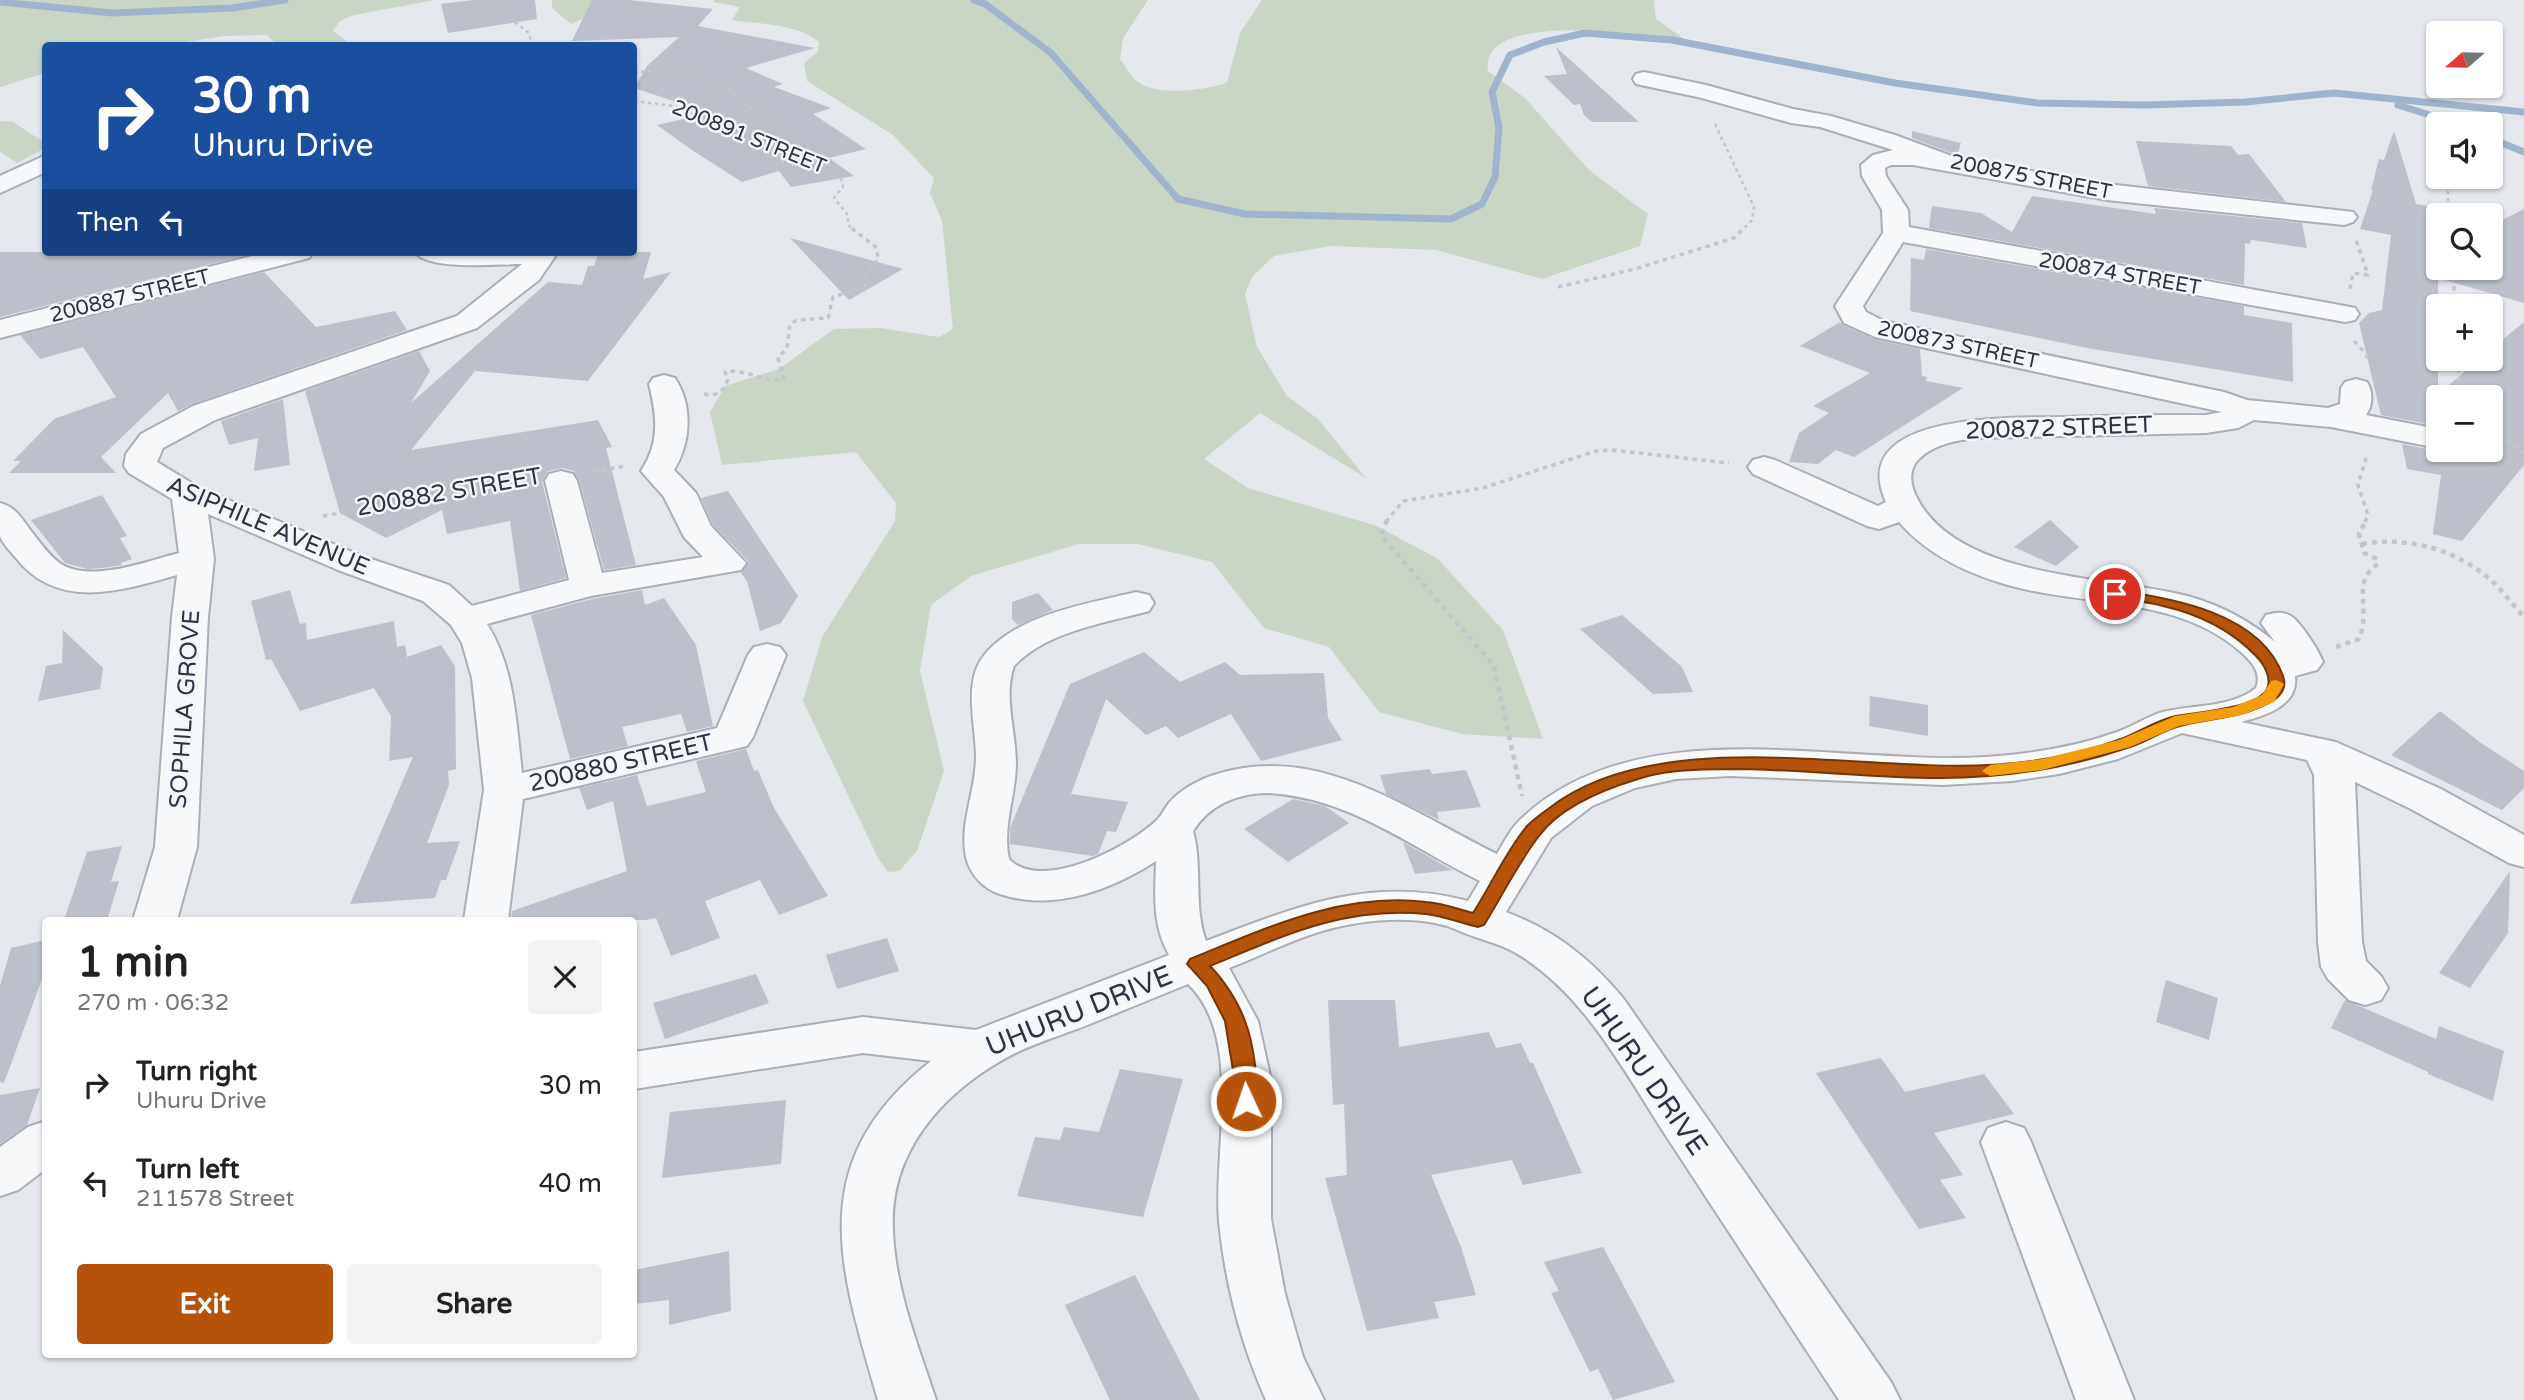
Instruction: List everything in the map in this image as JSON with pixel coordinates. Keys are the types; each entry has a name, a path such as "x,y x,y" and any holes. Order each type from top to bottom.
{"street":[{"name":"200875 STREET","path":"1644,79 1706,92 1791,116 1823,121 1887,140 1955,165 2107,192 2344,217"},
{"path":"1896,233 1895,210 1874,176 1873,165 1882,159 1906,158 1955,165"},
{"path":"0,186 42,164"},
{"name":"200874 STREET","path":"1896,233 2345,314"},
{"name":"200873 STREET","path":"1896,233 1849,306 1854,317 1863,323 2237,406"},
{"name":"200887 STREET","path":"0,329 284,256"},
{"name":"ASIPHILE AVENUE","path":"486,917 504,790 491,677 480,643 465,619 436,593 350,563 188,495 140,466 142,454 152,441 204,412 467,322 529,274 542,256"},
{"path":"2331,418 2355,409 2356,388"},
{"path":"465,619 588,586 729,563 696,530 679,493 657,471 667,458 674,430 667,395"},
{"path":"2237,406 2331,418 2426,437"},
{"name":"200872 STREET","path":"2237,406 2242,414 2235,419 2206,424 1998,428 1939,436 1908,451 1899,462 1895,473 1896,487 1905,506 1920,525 1941,542 1978,563 2031,582 2141,597 2189,608 2286,657"},
{"path":"1764,467 1879,519 1905,506"},
{"path":"561,481 588,586"},
{"name":"SOPHILA GROVE","path":"156,917 176,847 190,617 197,559 188,495"},
{"path":"0,513 48,571 66,579 108,580 197,559"},
{"path":"1136,604 1082,618 1035,636 1010,648 996,664 991,683 996,768 986,830 986,849 989,864 1004,880 1030,888 1062,885 1091,876 1172,830 1186,810 1226,784 1252,780 1322,786 1355,797 1391,813 1434,840 1506,876"},
{"path":"1478,920 1534,829 1571,799 1638,772 1692,764 1736,763 1939,773 1993,771 2090,753 2125,743 2175,721 2236,711 2268,698 2274,691 2286,657 2279,624"},
{"name":"200880 STREET","path":"504,790 733,737 767,655"},
{"path":"2175,721 2322,751 2426,799 2524,852"},
{"path":"2322,751 2334,775 2340,942 2344,967 2365,988"},
{"path":"1172,830 1178,853 1177,913 1182,939 1196,964 1214,981 1235,1021 1247,1080 1245,1219 1258,1294 1276,1360 1295,1400"},
{"name":"UHURU DRIVE","path":"907,1400 875,1292 867,1246 867,1202 873,1175 906,1113 931,1087 981,1049 1308,919 1378,906 1427,908 1478,920 1529,939 1569,968 1599,999 1871,1400"},
{"path":"637,1070 863,1035 981,1049"},
{"path":"2006,1142 2105,1400"},
{"path":"0,1175 42,1144"}],"path":[{"path":"478,0 486,9 514,16 512,20 529,30 532,42"},
{"path":"637,72 680,71 723,86 742,102 784,127 785,131 768,143"},
{"name":"200891 STREET","path":"637,101 675,106 749,140 768,143 827,165 842,180 844,187 834,198 848,215 848,225 875,244 877,260 864,276 864,286 839,292 833,297 828,318 797,320 790,324 787,348 778,358 784,379 773,382 753,373 729,371 725,372 728,379 724,391 717,395 696,391 667,395"},
{"path":"1558,287 1635,269 1734,238 1752,220 1754,207 1712,117"},
{"path":"2286,657 2343,646 2359,639 2365,625 2363,578 2367,571 2378,564 2375,558 2364,553 2361,544 2359,534 2368,515 2359,500 2357,477 2375,438 2331,418"},
{"path":"2503,438 2523,456"},
{"path":"1534,829 1517,782 1494,666 1381,535 1387,520 1403,501 1483,488 1596,451 1611,450 1764,467"},
{"name":"200882 STREET","path":"279,531 336,512 559,473 561,481 618,466 657,471"},
{"path":"2361,544 2400,539 2446,554 2472,566 2491,580 2510,597 2524,617"}],"green space":[{"path":"0,0 435,0 354,15 340,21 333,31 348,42 274,42 267,35 223,36 185,42 42,42 42,74 0,87"},
{"path":"552,0 605,0 594,13 571,24 552,8"},
{"path":"1148,0 1123,38 1120,59 1141,84 1172,91 1195,90 1227,83 1240,33 1262,0 1654,0 1656,19 1684,39 1606,31 1537,32 1510,39 1492,51 1488,71 1525,98 1589,170 1648,214 1640,246 1542,279 1436,250 1331,246 1274,256 1252,277 1245,294 1257,347 1287,396 1318,419 1366,478 1260,413 1204,459 1248,488 1377,526 1438,559 1503,630 1543,739 1462,734 1379,712 1329,647 1264,628 1212,562 1138,544 1079,544 971,576 931,605 920,671 944,771 917,851 899,871 888,872 878,858 803,701 822,637 895,521 896,503 856,452 722,465 710,412 725,386 779,369 834,329 880,328 939,337 953,329 942,221 930,193 934,178 893,135 807,81 804,63 818,52 819,42 789,28 732,20 740,7 713,2"},
{"path":"0,121 13,122 42,141 42,150 17,163 0,152"}],"building":[{"path":"474,0 535,0 537,19 448,33 441,4"},
{"path":"592,0 628,0 713,9 698,26 815,48 746,68 783,84 774,87 831,108 813,114 866,149 829,158 854,176 791,187 779,171 742,182 657,125 710,113 637,89 637,83 647,66 679,37 572,41"},
{"path":"1556,47 1639,122 1592,122 1584,115 1580,104 1574,105 1544,76 1567,74"},
{"path":"1912,131 1961,143 1957,155 1912,138"},
{"path":"2394,131 2416,204 2426,206 2426,280 2438,280 2438,294 2426,294 2426,371 2438,371 2438,385 2426,385 2426,424 2381,415 2359,323 2369,313 2382,310 2391,235 2360,229 2373,190 2379,159 2384,160"},
{"path":"2136,141 2231,146 2238,155 2249,154 2286,202 2148,186"},
{"path":"2032,196 2156,214 2154,208 2302,223 2307,248 2251,240 2250,244 2245,243 2244,285 1929,228 1932,206 1981,213 2012,232"},
{"path":"2524,209 2524,303 2503,297 2503,294 2493,294 2445,280 2503,280 2503,220"},
{"path":"790,238 903,269 849,300"},
{"path":"1926,249 2244,306 2244,315 2292,323 2293,382 2087,348 1910,311 1911,258 1924,260"},
{"path":"0,252 42,252 42,256 243,256 0,317"},
{"path":"637,252 651,252 643,279 671,272 588,381 475,371 411,450 598,420 612,447 606,448 636,565 604,570 579,480 574,471 562,468 548,471 542,482 566,578 520,591 510,521 447,534 442,510 386,538 340,513 305,391 419,351 430,371 411,403 548,282 582,285 588,266 594,266 598,256 637,256"},
{"path":"264,272 316,327 395,311 407,330 178,411 168,393 101,457 116,473 9,473 21,461 13,461 54,419 116,397 83,347 40,359 20,335"},
{"path":"1840,322 1874,339 1920,349 1922,376 1927,377 1926,381 1963,388 1854,457 1836,450 1818,464 1789,462 1799,433 1829,413 1813,406 1870,373 1800,346"},
{"path":"2524,322 2524,465 2462,541 2433,534 2441,475 2407,469 2402,444 2426,449 2426,462 2503,462 2503,385 2449,385 2466,371 2503,371 2503,339"},
{"path":"283,399 290,465 254,471 258,438 229,445 221,421"},
{"path":"728,491 798,596 781,623 760,631 747,581 741,573 748,561 713,525 701,498"},
{"path":"102,495 127,536 120,538 132,559 121,563 122,565 87,569 65,563 31,520"},
{"path":"2050,520 2079,547 2056,566 2014,547"},
{"path":"290,590 300,624 306,623 307,640 394,621 397,647 405,645 407,657 441,645 455,666 456,769 448,771 449,785 427,843 460,841 446,880 441,880 435,898 350,904 413,757 389,761 391,716 374,688 300,711 271,659 266,660 251,601"},
{"path":"642,590 645,605 664,598 696,645 713,726 687,732 681,714 622,727 628,746 570,759 531,615 592,599"},
{"path":"1038,593 1053,610 1018,625 1012,619 1012,602"},
{"path":"1622,615 1682,667 1693,692 1653,694 1580,629"},
{"path":"63,630 103,668 100,689 38,701 46,666 62,663"},
{"path":"1144,652 1180,682 1225,662 1240,675 1324,673 1328,718 1342,740 1261,761 1231,714 1178,738 1166,726 1146,735 1106,699 1071,794 1128,802 1116,832 1107,831 1098,854 1093,856 1010,844 1010,828 1070,684"},
{"path":"1870,696 1928,705 1928,736 1869,726"},
{"path":"2440,711 2481,743 2524,771 2524,788 2502,810 2391,755"},
{"path":"746,749 754,771 758,770 774,808 828,896 779,915 760,880 705,901 720,938 671,956 656,918 637,920 637,917 511,917 512,911 627,871 613,801 587,810 579,788 637,775 647,806 706,792 696,761"},
{"path":"1430,769 1432,774 1466,770 1481,807 1437,812 1439,820 1386,794 1380,775"},
{"path":"1293,799 1325,806 1349,823 1288,862 1244,829"},
{"path":"1403,842 1452,870 1453,870 1415,874"},
{"path":"122,846 111,882 119,881 108,917 65,917 87,852"},
{"path":"2510,871 2508,933 2470,988 2439,973"},
{"path":"887,938 899,971 837,989 826,955"},
{"path":"42,941 42,979 4,1083 0,1082 0,986 11,948"},
{"path":"756,974 769,1003 665,1039 653,1003"},
{"path":"2166,980 2218,998 2209,1040 2156,1022"},
{"path":"1328,1000 1395,1000 1399,1047 1489,1032 1496,1048 1521,1043 1530,1063 1533,1063 1582,1173 1523,1185 1512,1160 1431,1175 1461,1247 1476,1295 1434,1302 1439,1318 1367,1331 1325,1178 1347,1175 1344,1104 1333,1105"},
{"path":"2345,1000 2436,1039 2439,1026 2504,1051 2493,1101 2331,1028"},
{"path":"1881,1058 1905,1092 1984,1074 2014,1114 1934,1133 1963,1175 1940,1180 1966,1218 1919,1229 1816,1073"},
{"path":"1120,1069 1183,1079 1143,1217 1017,1196 1035,1137 1060,1140 1064,1127 1099,1132"},
{"path":"40,1088 27,1125 0,1144 0,1095"},
{"path":"786,1100 781,1164 662,1178 670,1112"},
{"path":"1603,1247 1675,1382 1613,1400 1598,1369 1590,1372 1551,1293 1559,1291 1544,1262"},
{"path":"729,1251 731,1311 669,1325 669,1300 637,1304 637,1269"},
{"path":"1135,1275 1200,1400 1110,1400 1065,1305"}],"waterway":[{"path":"0,2 112,13 232,8 285,0"},
{"path":"974,0 985,4 1051,53 1178,199 1245,214 1451,219 1482,204 1495,177 1499,128 1492,92 1510,55 1544,42 1585,33 1672,40 1895,83 2037,103 2144,105 2245,102 2334,93 2524,112"},
{"path":"2398,105 2426,114"},
{"path":"2503,143 2524,152"}],"slow traffic":[{"path":"1990,771 2078,756 2125,743 2175,721 2254,706 2268,698 2276,684"}],"route":[{"path":"1246,1101 1247,1080 1235,1021 1214,981 1196,964 1308,919 1340,911 1378,906 1427,908 1478,920 1534,829 1571,799 1602,785 1638,772 1692,764 1736,763 1939,773 1993,771 2042,764 2125,743 2175,721 2254,706 2274,691 2276,671 2270,662 2250,640 2228,626 2189,608 2164,601 2115,594"}]}
